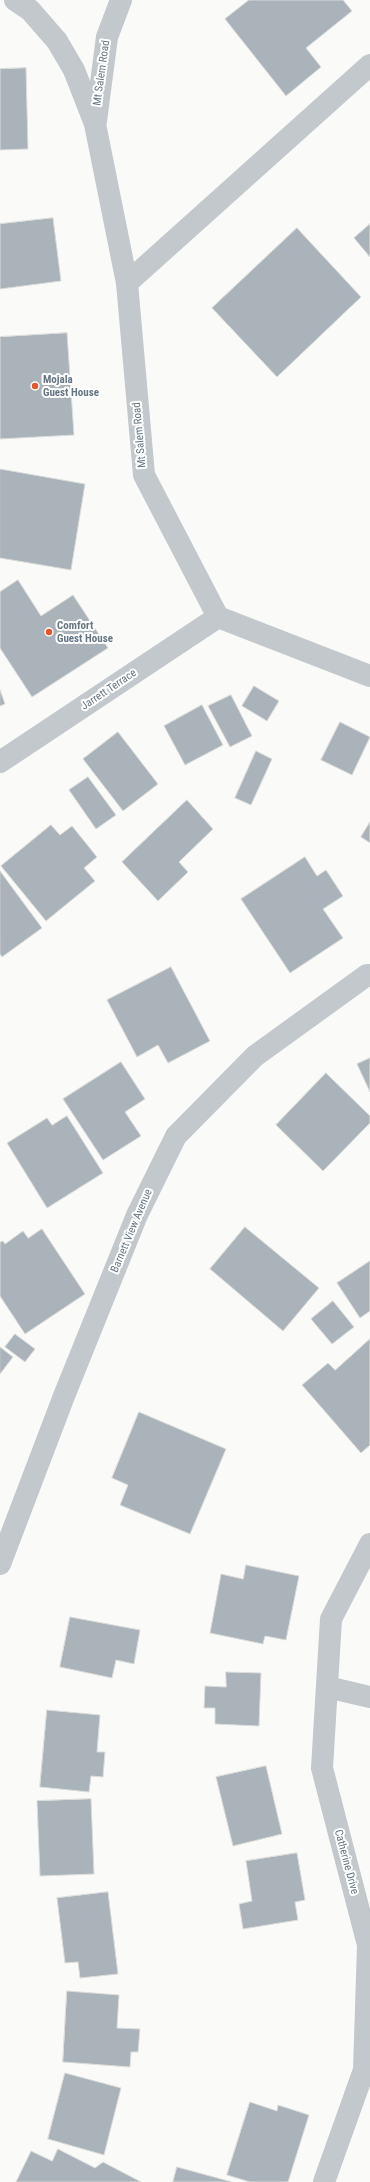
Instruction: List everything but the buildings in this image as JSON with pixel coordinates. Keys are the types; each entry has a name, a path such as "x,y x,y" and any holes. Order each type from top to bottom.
{"street":[{"name":"Mt Salem Road","path":"14,0 30,10 57,41 74,70 95,124 127,284 144,476 218,617"},
{"name":"Mt Salem Road","path":"95,124 107,37 122,0"},
{"path":"127,284 370,65"},
{"path":"218,617 370,676"},
{"name":"Jarrett Terrace","path":"0,762 218,617"},
{"name":"Barnett View Avenue","path":"0,1564 64,1396 137,1215 176,1136 255,1056 367,975 370,975"},
{"name":"Catherine Drive","path":"324,2182 364,2070 368,1946 322,1768 331,1619 370,1544"},
{"path":"327,1688 370,1696"}],"place":[{"name":"Mojala Guest House","path":"35,386"},
{"name":"Comfort Guest House","path":"49,632"}]}
